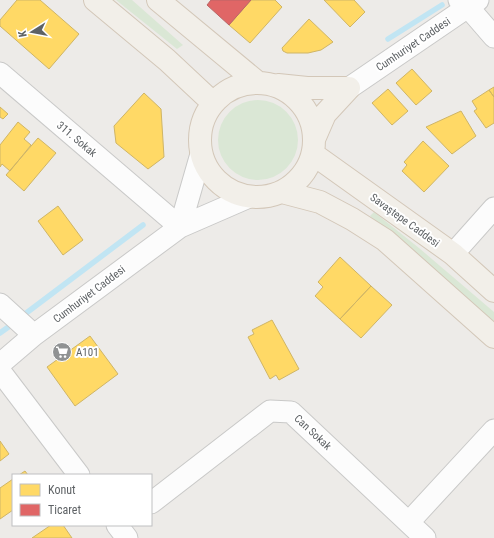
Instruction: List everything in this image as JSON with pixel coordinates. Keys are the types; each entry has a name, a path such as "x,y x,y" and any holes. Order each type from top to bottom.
{"main road":[{"path":"95,0 167,60 213,103"},
{"path":"158,0 266,83 290,92 302,104 311,120 314,145"},
{"path":"266,83 307,88 349,88 325,114 307,169 296,182 282,192 266,197 249,197 233,192 219,183 208,170 202,154 200,136 204,119 213,103 230,89 240,85 266,83"},
{"name":"Savaştepe Caddesi","path":"314,145 453,254 494,291"},
{"path":"282,192 320,202 352,219 385,240 494,337"}],"street":[{"path":"468,2 494,37"},
{"name":"Cumhuriyet Caddesi","path":"349,88 468,2"},
{"name":"311. Sokak","path":"0,73 180,227"},
{"path":"180,227 202,154"},
{"name":"Cumhuriyet Caddesi","path":"0,364 34,335 180,227 249,197"},
{"path":"453,254 494,208"},
{"path":"1,305 34,335"},
{"path":"0,372 78,474"},
{"name":"Can Sokak","path":"152,502 270,411 291,412 425,538"},
{"path":"409,522 494,430"}],"green space":[{"path":"116,0 132,0 183,45 177,49"},
{"path":"258,100 273,103 286,112 295,125 298,140 295,155 286,168 273,177 258,180 243,177 230,168 221,155 218,140 221,125 230,112 243,103"},
{"path":"374,212 494,312 494,323 370,216"}],"building: Konut":[{"path":"17,0 40,0 79,34 49,69 0,26 0,20"},
{"path":"251,0 275,0 282,7 250,43 229,25"},
{"path":"324,0 354,0 365,12 350,27"},
{"path":"309,19 333,42 321,50 308,53 287,53 283,51 282,48"},
{"path":"412,69 432,91 416,105 396,83"},
{"path":"494,87 494,97 489,90"},
{"path":"388,89 408,111 392,125 372,103"},
{"path":"489,90 494,97 494,123 486,128 474,111 477,109 472,101"},
{"path":"144,93 161,109 164,157 148,169 116,143 114,126"},
{"path":"0,107 8,114 3,119 0,117"},
{"path":"461,111 476,136 452,154 426,127"},
{"path":"18,122 30,132 24,139 31,145 10,171 2,164 0,167 0,145"},
{"path":"38,138 56,153 24,191 6,175"},
{"path":"423,141 449,166 424,192 402,171 407,165 404,162"},
{"path":"58,206 83,240 63,255 38,221"},
{"path":"340,257 371,286 340,319 315,296 323,287 318,282"},
{"path":"371,286 392,305 361,338 340,319"},
{"path":"272,320 299,369 279,380 276,375 270,379 248,337 254,334 252,330"},
{"path":"90,336 118,374 75,406 47,367"},
{"path":"0,441 9,454 0,461"},
{"path":"25,471 27,474 20,474"},
{"path":"12,480 12,511 0,519 0,488"},
{"path":"50,526 64,526 72,538 32,538"}],"building: Ticaret":[{"path":"211,0 251,0 229,25 207,5"}],"waterway":[{"path":"388,39 442,5"},
{"path":"21,317 143,225"},
{"path":"0,333 14,323"}],"place":[{"name":"A101","path":"62,352"}]}
